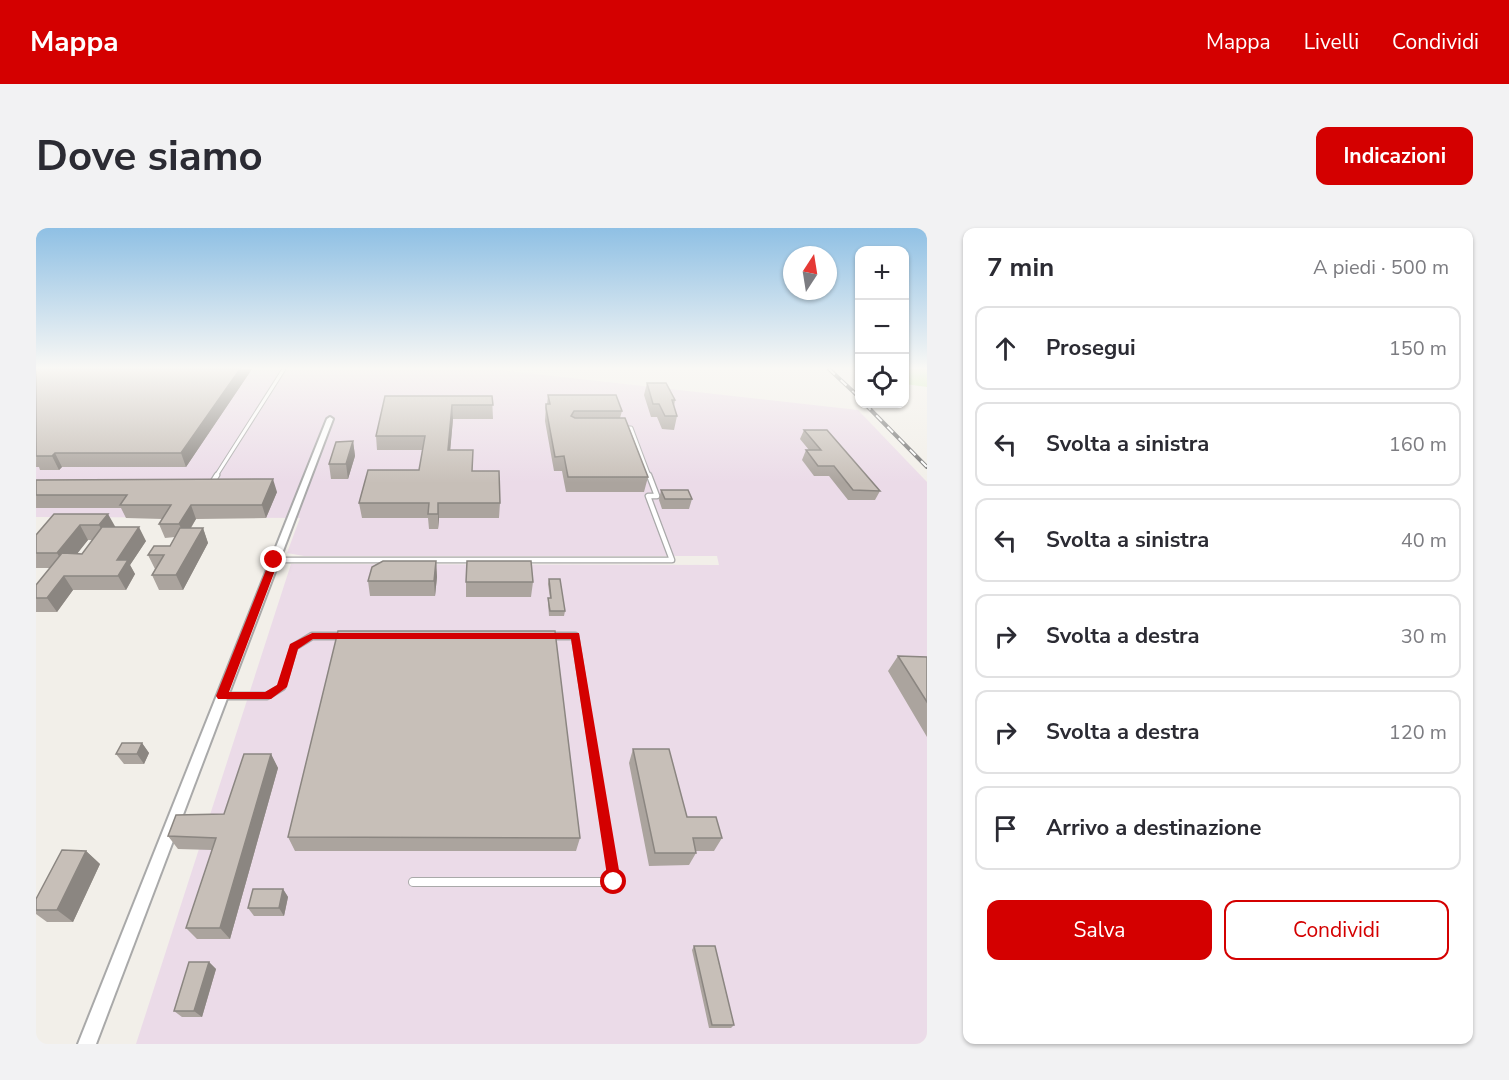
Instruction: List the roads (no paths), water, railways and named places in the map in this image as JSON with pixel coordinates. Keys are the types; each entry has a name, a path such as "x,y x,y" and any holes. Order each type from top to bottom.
{"street":[{"path":"87,1044 330,419"}],"lane":[{"path":"202,483 214,483 261,407"},
{"path":"274,560 672,560 648,496 657,496 631,428 619,428"},
{"path":"222,696 267,696 282,687 294,646 312,636 348,636"},
{"path":"413,882 614,882 575,636 539,636"}],"railway":[{"path":"869,408 927,467"}]}
